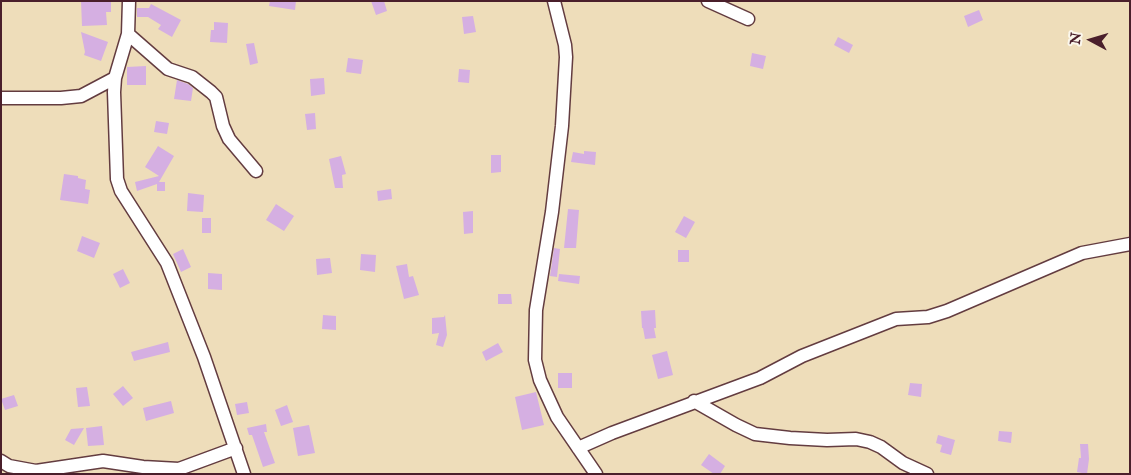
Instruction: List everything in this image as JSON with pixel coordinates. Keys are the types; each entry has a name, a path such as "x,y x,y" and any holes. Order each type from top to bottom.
{"street":[{"path":"129,1 128,34 115,78 116,179 121,191 168,263 204,357 244,474"},
{"path":"554,1 565,45 566,57 562,126 548,247 536,310 535,360 540,380 557,417 596,474"},
{"path":"708,1 748,18"},
{"path":"128,34 168,69 192,77 211,92 216,98 229,139 256,171"},
{"path":"1,98 82,96 115,78"},
{"path":"578,448 612,433 760,378 802,356 896,319 928,317 947,311 1082,253 1130,244"},
{"path":"694,402 736,426 755,434 827,440 856,439 870,442 881,447 903,463 927,474"},
{"path":"1,461 9,466 36,470 103,461 143,467 179,469 236,448"}],"building":[{"path":"81,1 111,1 111,12 106,12 107,25 82,26"},
{"path":"270,1 296,1 295,10 269,6"},
{"path":"371,1 384,1 387,11 376,15"},
{"path":"151,4 181,20 172,37 158,29 161,25 148,17 137,17 137,8 149,8"},
{"path":"979,10 983,20 968,27 964,16"},
{"path":"473,16 476,32 464,34 462,17"},
{"path":"214,22 228,23 227,43 210,42 211,30 214,30"},
{"path":"81,32 108,42 101,61 84,55"},
{"path":"838,37 853,45 849,53 834,45"},
{"path":"254,43 258,63 250,65 246,44"},
{"path":"752,53 766,56 763,69 750,66"},
{"path":"348,58 363,60 361,74 346,72"},
{"path":"146,66 146,85 127,85 127,67"},
{"path":"459,69 470,70 469,83 458,82"},
{"path":"324,78 325,94 311,96 310,79"},
{"path":"177,80 193,88 191,101 174,99"},
{"path":"315,113 316,129 307,130 305,114"},
{"path":"156,121 169,123 167,134 154,132"},
{"path":"158,146 174,156 159,182 165,182 165,191 157,191 157,184 137,191 135,182 159,176 145,167"},
{"path":"584,151 596,152 595,165 571,162 573,152 584,154"},
{"path":"491,155 501,155 501,172 491,173"},
{"path":"341,156 346,174 342,175 343,188 335,188 329,159"},
{"path":"64,174 78,176 78,178 86,180 85,189 90,190 88,204 60,200"},
{"path":"391,189 392,199 378,201 377,191"},
{"path":"188,193 204,195 203,212 187,211"},
{"path":"276,204 294,216 284,231 266,220"},
{"path":"568,209 579,210 576,248 564,248"},
{"path":"473,211 473,233 464,234 463,212"},
{"path":"684,216 695,222 686,238 675,232"},
{"path":"202,218 211,218 211,233 202,233"},
{"path":"82,236 100,243 94,258 77,251"},
{"path":"554,248 560,249 557,277 550,276"},
{"path":"183,249 191,267 181,272 173,254"},
{"path":"678,250 689,250 689,262 678,262"},
{"path":"361,254 376,255 375,272 360,270"},
{"path":"330,258 332,273 317,275 316,259"},
{"path":"407,264 409,277 413,276 419,295 404,299 396,266"},
{"path":"123,269 130,283 120,288 113,274"},
{"path":"208,273 222,274 222,290 208,289"},
{"path":"559,274 580,276 579,284 558,281"},
{"path":"498,294 511,294 512,304 498,304"},
{"path":"655,310 656,328 654,328 656,338 645,339 641,311"},
{"path":"323,315 336,316 336,330 322,329"},
{"path":"445,315 447,335 443,347 436,345 439,333 432,334 432,318 444,317"},
{"path":"168,342 170,352 134,361 131,352"},
{"path":"498,343 503,352 486,361 482,352"},
{"path":"667,351 673,375 658,379 652,355"},
{"path":"558,373 572,373 572,388 558,388"},
{"path":"910,383 922,384 921,397 908,395"},
{"path":"123,386 133,398 123,406 113,394"},
{"path":"87,387 90,406 78,407 76,388"},
{"path":"536,392 544,425 522,430 515,397"},
{"path":"14,395 18,406 5,410 1,399"},
{"path":"171,401 174,413 146,421 143,408"},
{"path":"247,402 249,413 237,415 235,404"},
{"path":"287,405 293,422 281,426 275,410"},
{"path":"266,424 267,432 264,432 275,463 263,467 252,435 249,435 247,428"},
{"path":"309,425 315,453 298,456 293,428"},
{"path":"102,426 104,445 88,446 86,428"},
{"path":"84,428 74,445 65,440 71,429"},
{"path":"999,431 1012,432 1011,443 998,441"},
{"path":"938,435 955,440 951,455 940,452 942,445 936,443"},
{"path":"1080,444 1088,444 1087,474 1077,472 1079,458 1081,458"},
{"path":"709,454 725,466 720,474 714,474 701,465"}]}
